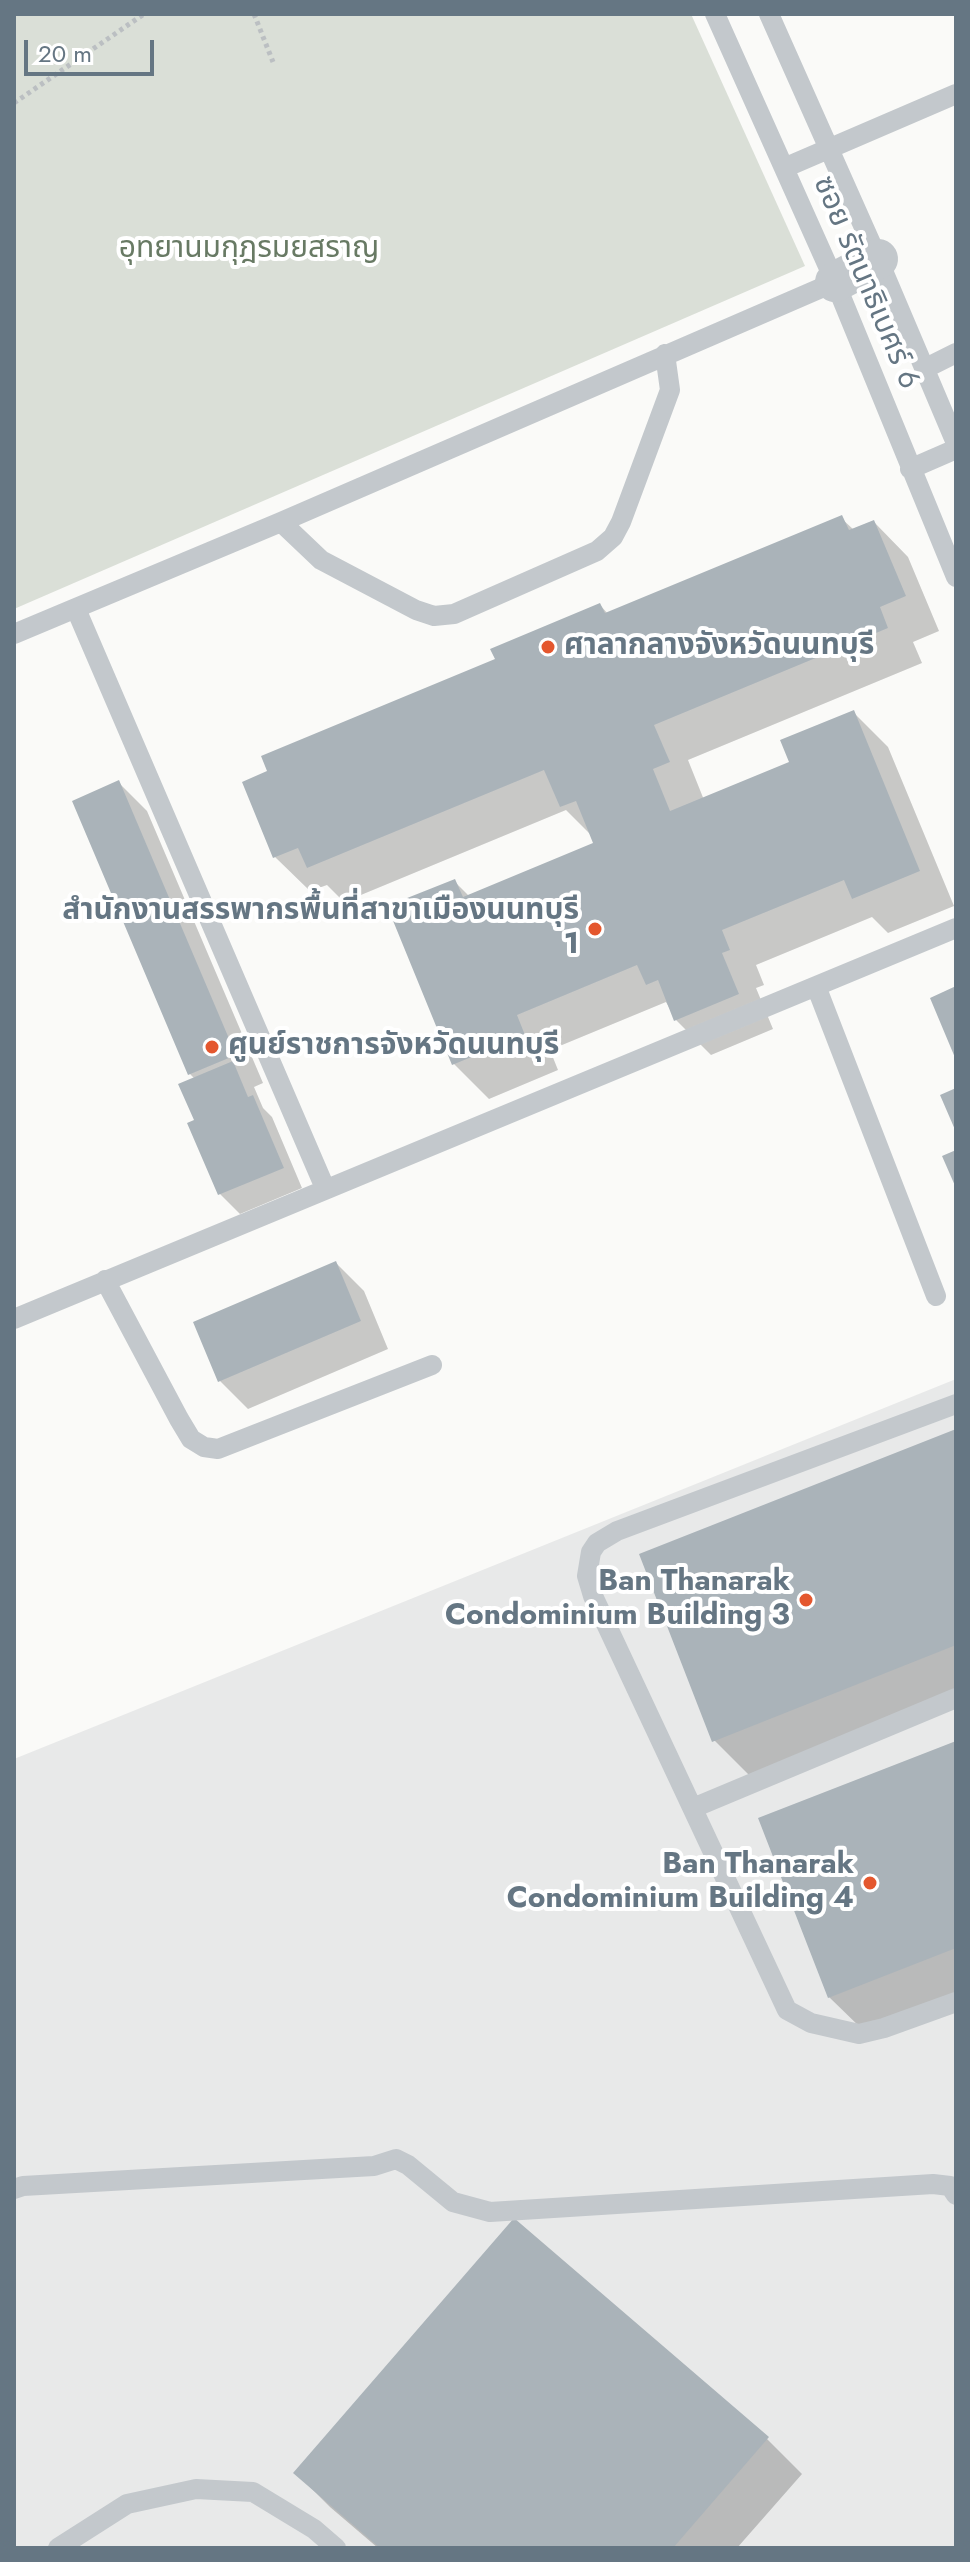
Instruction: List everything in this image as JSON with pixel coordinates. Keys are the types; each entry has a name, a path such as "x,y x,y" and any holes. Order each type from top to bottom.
{"street":[{"path":"835,282 878,259"}],"lane":[{"name":"ซอย รัตนาธิเบศร์ 6","path":"715,14 835,282 956,577"},
{"name":"ซอย รัตนาธิเบศร์ 6","path":"769,14 878,259 956,446"},
{"path":"784,168 956,94"},
{"path":"14,634 835,282"},
{"path":"924,369 956,353"},
{"path":"281,522 321,560 416,610 434,616 454,614 597,551 613,537 670,390 665,354"},
{"path":"910,469 956,446"},
{"path":"76,609 325,1188"},
{"path":"14,1319 956,928"},
{"path":"816,986 936,1296"},
{"path":"105,1280 185,1429 191,1439 204,1447 218,1449 432,1365"},
{"path":"956,1404 617,1531 597,1543 591,1552 587,1576 593,1596 787,2010 811,2023 859,2034 956,2002"},
{"path":"693,1808 956,1698"},
{"path":"14,2189 23,2186 374,2166 396,2159 408,2165 453,2202 490,2212 933,2184 950,2186 956,2195"},
{"path":"58,2548 127,2504 196,2489 253,2492 314,2529 336,2548"}],"path":[{"path":"14,103 144,14"},
{"path":"254,14 273,62"}],"shaded area":[{"path":"956,1379 956,2548 14,2548 14,1759"}],"green space":[{"name":"อุทยานมกุฎรมยสราญ","path":"14,14 691,14 805,266 14,609"}],"building":[{"path":"842,515 849,530 874,520 906,596 880,607 888,628 654,725 670,762 653,769 670,811 789,762 780,740 854,710 920,871 852,899 844,880 722,930 730,950 722,953 739,994 674,1021 658,980 646,985 637,965 517,1015 525,1035 452,1065 387,906 455,879 463,897 593,843 576,801 560,807 544,770 307,868 298,848 273,858 242,782 267,771 261,756 495,659 490,649 600,603 605,613"},
{"path":"119,780 236,1055 188,1075 72,801"},
{"path":"956,986 956,1060 930,998"},
{"path":"233,1061 248,1097 253,1095 284,1168 218,1195 187,1123 194,1120 178,1084"},
{"path":"956,1088 956,1132 940,1095"},
{"path":"956,1150 956,1188 942,1156"},
{"path":"336,1261 361,1321 218,1382 193,1322"},
{"name":"Ban Thanarak Condominium Building 3","path":"956,1429 956,1645 712,1742 639,1554"},
{"name":"Ban Thanarak Condominium Building 4","path":"956,1741 956,1948 828,1998 758,1818"},
{"path":"514,2218 769,2437 673,2548 380,2548 293,2473"}],"place":[{"name":"ศาลากลางจังหวัดนนทบุรี","path":"548,647"},
{"name":"สำนักงานสรรพากรพื้นที่สาขาเมืองนนทบุรี 1","path":"595,929"},
{"name":"ศูนย์ราชการจังหวัดนนทบุรี","path":"212,1047"},
{"name":"Ban Thanarak Condominium Building 3","path":"806,1600"},
{"name":"Ban Thanarak Condominium Building 4","path":"870,1883"}]}
